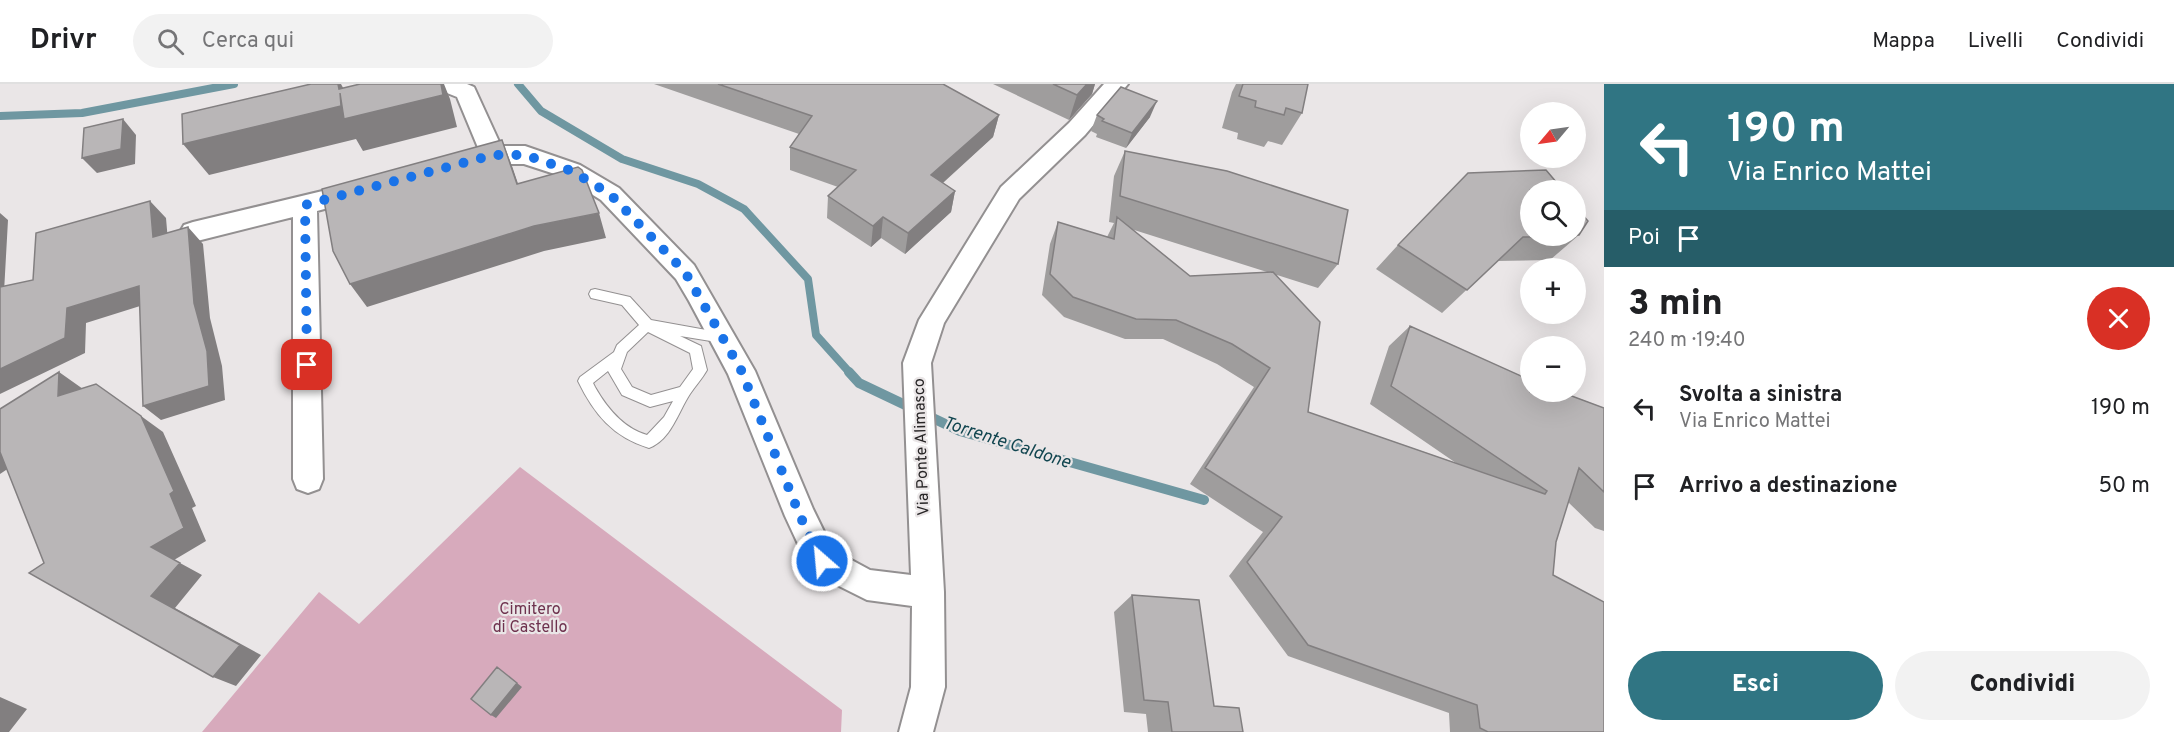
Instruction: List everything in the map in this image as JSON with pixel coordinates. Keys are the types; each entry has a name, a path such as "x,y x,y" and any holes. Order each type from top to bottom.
{"street":[{"path":"446,84 466,92 493,155"},
{"name":"Via Ponte Alimasco","path":"916,732 928,687 928,592 921,489 917,363 932,320 1010,193 1077,129 1117,84"},
{"path":"449,167 493,155 525,155 572,171 610,194 685,272 741,370 800,516 822,561 867,585 928,592"},
{"path":"194,232 382,185"},
{"path":"305,205 308,479"}],"lane":[{"path":"595,294 626,301 647,325 696,350 700,370 684,392 669,421 649,442 632,438 594,400 585,381 620,355"},
{"path":"647,325 723,338"},
{"path":"647,325 622,349 614,369 627,391 650,401 684,392"}],"green space":[{"name":"Cimitero di Castello","path":"520,467 842,710 841,732 202,732 319,592 359,624"}],"building":[{"path":"311,84 338,84 339,89 360,84 441,84 443,95 344,119 340,93 341,106 183,144 182,114"},
{"path":"718,84 943,84 999,115 931,175 955,191 908,233 883,217 873,226 828,196 856,170 790,147 812,116"},
{"path":"1053,84 1087,84 1077,95"},
{"path":"1243,84 1308,84 1302,113 1286,108 1284,115 1255,107 1256,101 1239,96"},
{"path":"1121,87 1157,101 1132,133 1102,121 1104,119 1097,115"},
{"path":"123,119 121,149 82,158 84,128"},
{"path":"502,140 517,184 578,167 582,170 599,213 534,226 350,284 333,251 322,189"},
{"path":"1125,151 1227,171 1348,210 1338,264 1120,196"},
{"path":"1546,170 1554,180 1520,180 1520,240 1467,290 1398,245 1468,173"},
{"path":"150,201 153,237 188,227 194,303 207,351 209,386 143,406 139,286 67,308 65,338 0,369 0,287 33,280 36,233"},
{"path":"1117,217 1190,276 1273,272 1320,322 1308,412 1545,494 1547,491 1391,386 1410,326 1520,376 1520,402 1586,401 1604,408 1604,492 1579,468 1556,542 1553,575 1604,602 1604,732 1488,732 1480,728 1477,705 1308,645 1247,562 1282,517 1205,468 1270,368 1232,344 1176,320 1136,319 1073,297 1050,274 1058,222 1114,239"},
{"path":"59,372 58,396 96,384 141,416 174,491 170,494 184,528 151,547 180,563 151,596 240,645 213,677 29,573 44,563 0,452 0,409"},
{"path":"1132,595 1199,600 1214,706 1239,708 1243,732 1172,732 1168,702 1144,700"},
{"path":"497,667 517,683 491,715 471,699"}],"waterway":[{"name":"Torrente Caldone","path":"0,116 82,113 234,84"},
{"name":"Torrente Caldone","path":"518,84 541,111 622,159 698,184 744,209 808,279 816,335 850,373"},
{"name":"Torrente Caldone","path":"849,372 859,383 960,431 1204,500"}],"route":[{"path":"307,365 305,205 493,155 525,155 572,171 610,194 685,272 741,370 800,516 822,561"}]}
